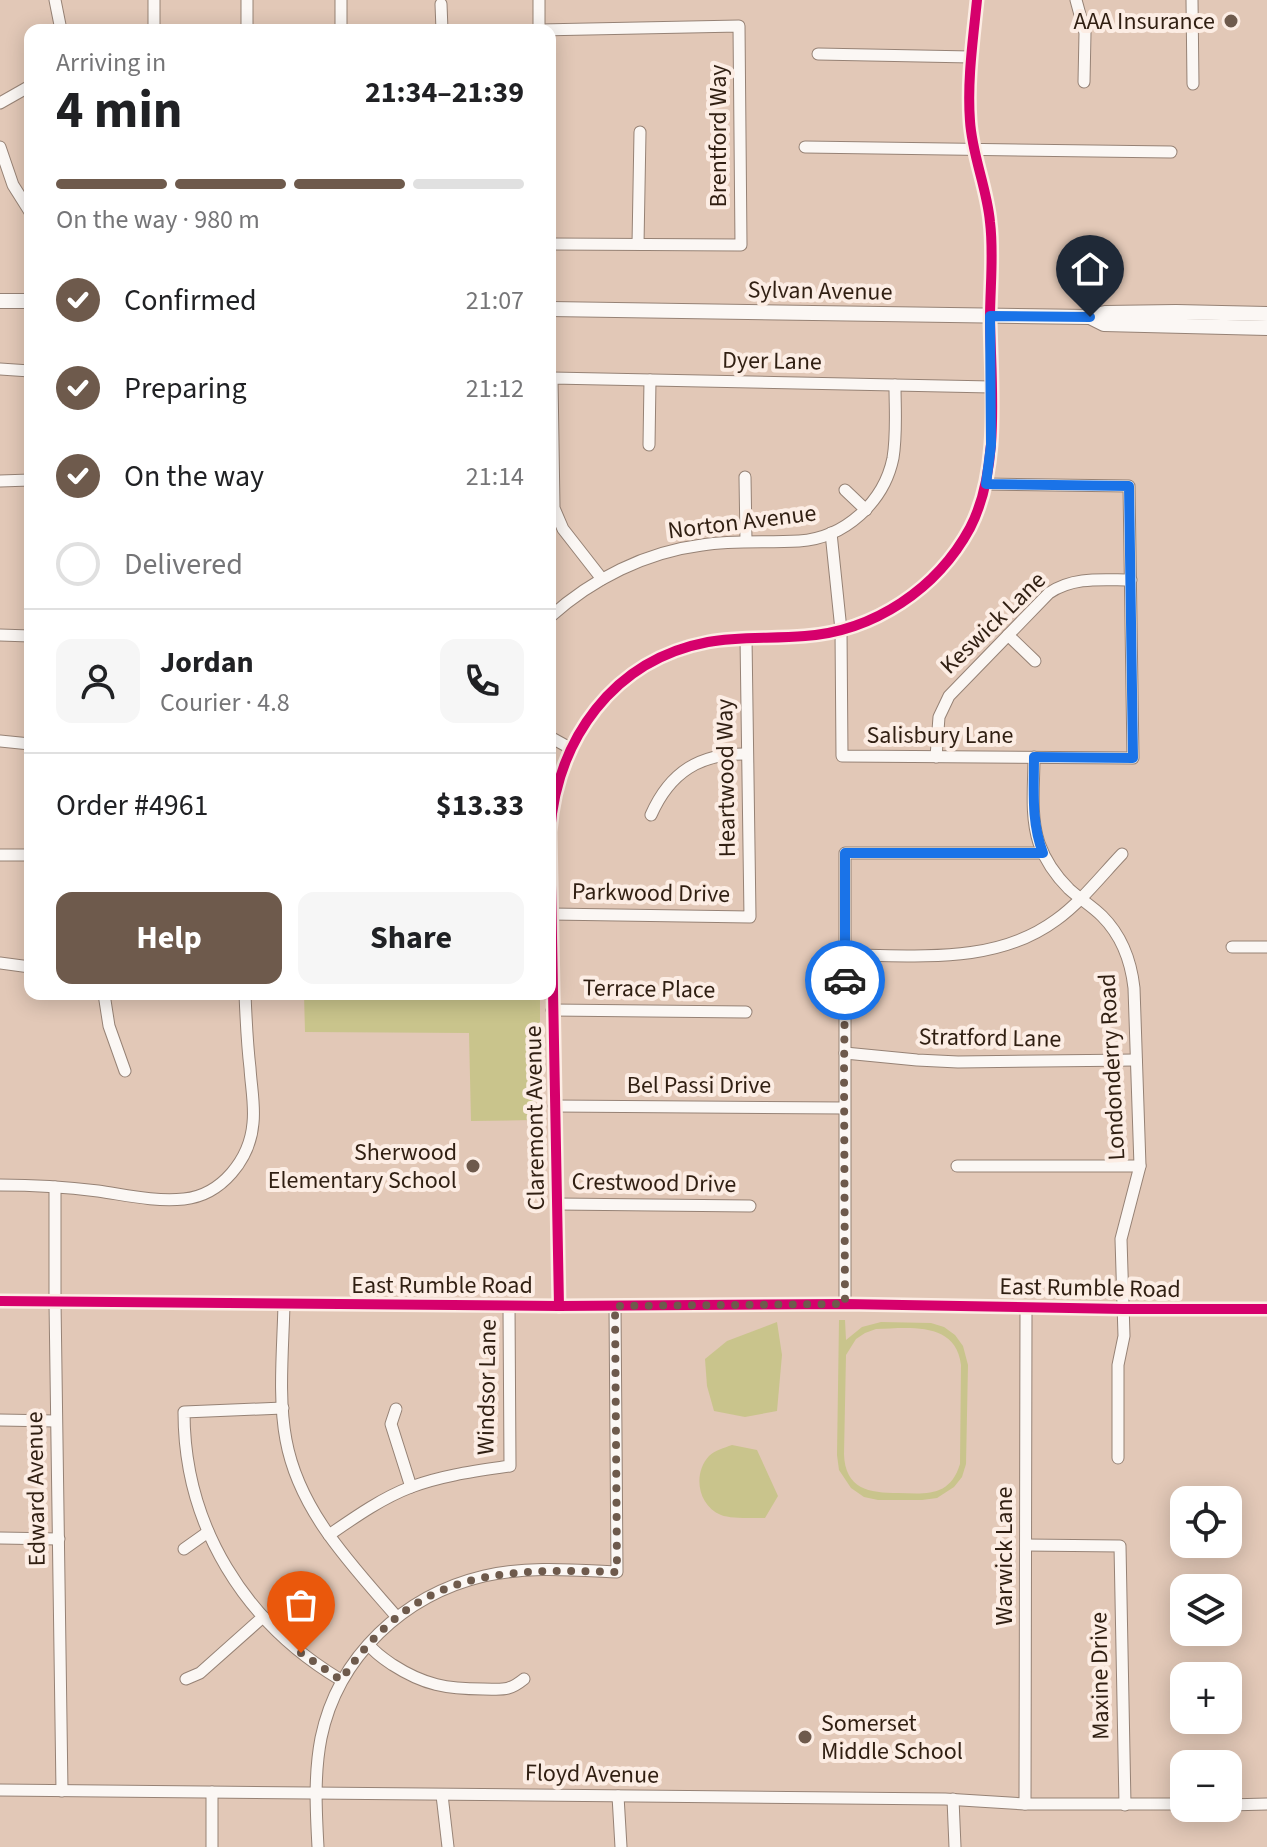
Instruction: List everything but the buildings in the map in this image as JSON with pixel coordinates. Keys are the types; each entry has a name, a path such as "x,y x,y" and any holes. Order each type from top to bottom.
{"main road":[{"path":"0,301 24,301"},
{"name":"Sylvan Avenue","path":"556,309 1090,317 1105,313 1267,314"},
{"name":"Sylvan Avenue","path":"1090,317 1104,324 1267,328"}],"street":[{"path":"55,0 60,24"},
{"path":"154,0 154,24"},
{"path":"247,0 247,24"},
{"path":"341,0 341,24"},
{"path":"539,0 539,24"},
{"name":"Claremont Avenue","path":"556,793 570,748 592,714 618,686 651,663 706,642 804,637 863,623 901,603 935,576 958,548 970,527 986,484 991,445 991,223 970,122 971,57 977,0"},
{"path":"1076,0 1084,22 1084,82"},
{"path":"1192,0 1193,84"},
{"path":"441,4 442,24"},
{"name":"Brentford Way","path":"556,30 739,26 741,245 638,244"},
{"path":"818,54 971,57"},
{"path":"0,103 24,89"},
{"path":"556,244 638,244 640,132"},
{"path":"0,147 2,162 13,185 24,193"},
{"path":"805,147 1171,152"},
{"path":"0,369 24,371"},
{"name":"Dyer Lane","path":"556,378 991,387"},
{"path":"649,445 650,380"},
{"name":"Norton Avenue","path":"556,612 602,579 673,550 746,541 800,541 843,527 866,510 884,484 895,445 895,385"},
{"path":"745,477 746,541"},
{"path":"0,481 24,480"},
{"path":"986,484 1129,486 1131,580"},
{"path":"845,490 866,510"},
{"path":"556,513 563,529 602,579"},
{"path":"831,533 841,630"},
{"name":"Salisbury Lane","path":"841,630 842,756 1133,758 1131,580"},
{"name":"Keswick Lane","path":"936,757 937,726 943,706 959,685 1049,593 1076,581 1131,580"},
{"path":"0,635 24,636"},
{"path":"1008,635 1035,661"},
{"name":"Heartwood Way","path":"746,638 750,917"},
{"path":"556,740 570,748"},
{"path":"0,741 24,743"},
{"path":"651,815 665,789 692,766 716,756 747,754"},
{"name":"Londonderry Road","path":"1034,757 1033,812 1043,853 1057,876 1104,917 1114,930 1129,960 1134,988 1140,1166 1121,1239 1124,1336 1118,1365 1118,1458"},
{"path":"845,1304 845,853 1043,853"},
{"path":"846,955 961,954 994,950 1014,943 1046,927 1072,907 1122,854"},
{"path":"0,855 24,855"},
{"name":"Parkwood Drive","path":"556,914 750,917"},
{"path":"1232,947 1267,947"},
{"path":"0,963 24,966"},
{"path":"105,1000 109,1026 125,1071"},
{"path":"0,1185 55,1187 138,1198 185,1199 210,1190 227,1178 248,1145 253,1120 245,1000"},
{"name":"Claremont Avenue","path":"552,1000 559,1306"},
{"name":"Terrace Place","path":"552,1010 746,1012"},
{"name":"Stratford Lane","path":"845,1053 958,1062 1136,1060"},
{"name":"Bel Passi Drive","path":"554,1106 844,1108"},
{"path":"957,1166 1140,1166"},
{"name":"Edward Avenue","path":"55,1187 62,1791"},
{"name":"Crestwood Drive","path":"557,1204 750,1206"},
{"name":"East Rumble Road","path":"0,1301 1267,1309"},
{"path":"284,1304 283,1408 286,1439 300,1486 329,1535 396,1616"},
{"name":"Windsor Lane","path":"329,1535 368,1509 411,1487 461,1473 510,1466 509,1306"},
{"path":"318,1847 316,1794 321,1736 327,1714 341,1680 396,1616 441,1590 486,1576 563,1570 617,1572 615,1306"},
{"name":"Warwick Lane","path":"1025,1804 1026,1307"},
{"path":"283,1408 184,1412 191,1479 208,1532 237,1584 263,1617 301,1653 341,1680"},
{"path":"396,1409 391,1424 411,1487"},
{"path":"0,1420 56,1421"},
{"path":"184,1549 208,1532"},
{"path":"0,1538 59,1539"},
{"name":"Maxine Drive","path":"1026,1545 1120,1546 1125,1805"},
{"path":"186,1679 200,1673 263,1617"},
{"path":"369,1645 376,1654 416,1679 443,1687 512,1689 524,1679"},
{"name":"Floyd Avenue","path":"0,1790 953,1799 1025,1804 1170,1804"},
{"path":"212,1792 212,1847"},
{"path":"442,1795 448,1847"},
{"path":"618,1796 621,1847"},
{"path":"953,1799 955,1847"},
{"path":"1242,1805 1267,1804"}],"shaded area":[{"path":"304,1000 540,1000 540,1033 533,1034 534,1120 471,1121 469,1033 305,1032"},
{"path":"839,1320 845,1320 846,1340 862,1327 881,1322 931,1323 955,1335 963,1346 968,1365 966,1464 962,1477 954,1487 937,1498 922,1500 864,1497 851,1488 839,1470","holes":["876,1329 929,1330 941,1334 957,1351 961,1365 960,1464 950,1483 936,1491 887,1493 868,1490 854,1482 845,1466 846,1355 856,1339"]},
{"path":"777,1322 782,1355 777,1411 745,1417 714,1411 707,1386 705,1359 727,1341"},
{"path":"732,1445 757,1450 778,1496 765,1518 721,1515 702,1496 699,1480 704,1463 714,1452"}],"cycle path":[{"path":"556,794 564,766 578,736 596,709 618,686 644,666 674,652 708,642 805,636 855,626 879,616 921,588 940,570 970,528 986,479 992,426 991,234 971,134 969,106 977,0"},
{"path":"553,1000 559,1306"},
{"path":"0,1301 1267,1309"}],"way so far":[{"path":"301,1653 341,1680 396,1616 441,1590 507,1573 570,1570 617,1572 615,1306 845,1304 845,980"}],"place":[{"name":"AAA Insurance","path":"1231,21"},
{"name":"Sherwood Elementary School","path":"473,1166"},
{"name":"Somerset Middle School","path":"805,1737"}],"route":[{"path":"845,980 845,853 1043,853 1033,812 1034,757 1133,758 1129,486 986,484 991,445 990,316 1090,317"}]}
